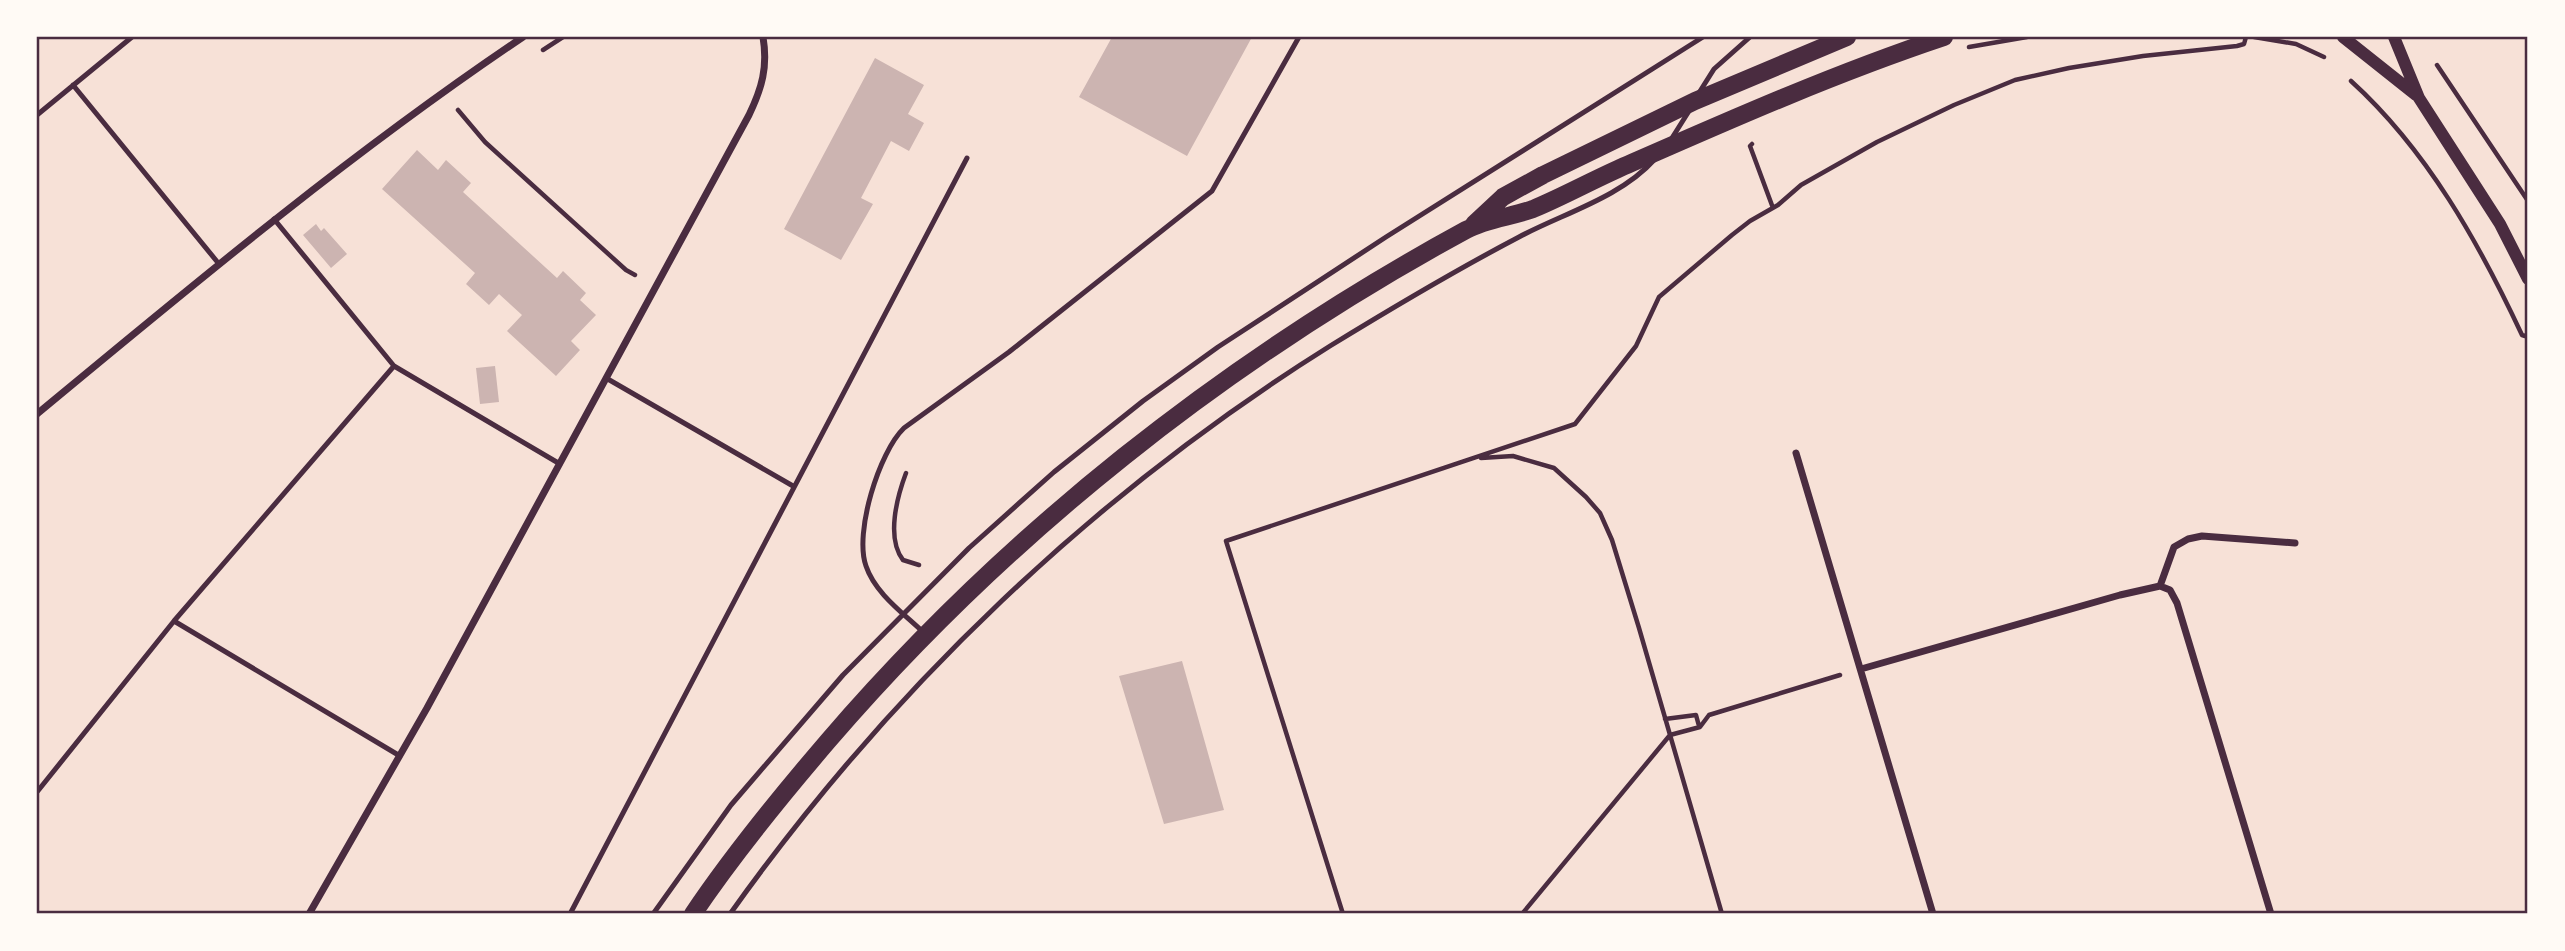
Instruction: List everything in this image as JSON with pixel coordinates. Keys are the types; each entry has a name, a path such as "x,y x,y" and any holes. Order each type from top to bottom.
{"main road":[{"path":"694,914 746,840 874,687 925,634 1069,499 1157,430 1233,374 1348,299 1471,227 1503,197 1695,100 1847,37"},
{"path":"1471,227 1532,209 1664,149 1944,37"}],"street":[{"path":"37,414 274,219 442,91 523,37"},
{"path":"309,914 400,756 760,93 766,64 763,37"},
{"path":"2343,37 2419,98"},
{"path":"2394,37 2419,98 2500,224 2528,279"},
{"path":"1796,453 1933,914"},
{"path":"2160,586 2172,550 2188,539 2202,536 2295,543"},
{"path":"1861,668 2120,595 2160,586 2170,590 2177,603 2270,914"}],"lane":[{"path":"37,115 131,37"},
{"path":"925,634 877,585 867,568 864,556 864,535 871,492 894,439 904,428 1009,352 1212,191 1299,37"},
{"path":"653,914 731,805 843,675 970,548 1044,481 1174,377 1386,237 1703,37"},
{"path":"730,914 804,815 908,696 1018,585 1126,492 1183,446 1294,369 1425,288 1478,258 1630,183 1676,134 1714,69 1750,37"},
{"path":"73,85 219,264"},
{"path":"570,914 967,158"},
{"path":"274,219 394,366 560,464"},
{"path":"37,792 174,621 394,366"},
{"path":"606,378 793,486"},
{"path":"174,621 400,756"}],"path":[{"path":"1343,914 1226,541 1575,424 1636,346 1659,298 1741,228 1781,203 1801,184 1877,142 2004,84 2069,68 2143,56 2240,46 2246,42 2246,37"},
{"path":"2254,37 2303,46 2332,63"},
{"path":"2435,62 2528,201"},
{"path":"2349,78 2380,109 2430,172 2454,208 2522,335 2525,336"},
{"path":"457,110 485,142 626,270 636,276"},
{"path":"1751,149 1773,208"},
{"path":"1474,458 1513,456 1554,468 1600,513 1612,540 1722,914"},
{"path":"911,462 897,502 896,545 903,560 924,566"},
{"path":"1522,914 1670,735 1700,727 1709,715 1861,668"},
{"path":"1665,719 1696,715 1700,727"}],"building":[{"path":"1112,37 1252,37 1187,156 1079,97"},
{"path":"875,58 924,85 908,114 924,123 909,151 891,141 861,198 873,204 841,260 784,229"},
{"path":"417,150 438,170 446,160 471,183 463,192 557,278 563,271 586,293 580,300 596,315 571,341 580,350 556,376 507,331 522,315 499,294 489,305 466,284 475,273 382,189"},
{"path":"316,224 321,231 324,228 347,254 331,268 303,235"},
{"path":"495,366 499,402 480,404 476,368"},
{"path":"1182,661 1224,810 1164,824 1119,676"}]}
